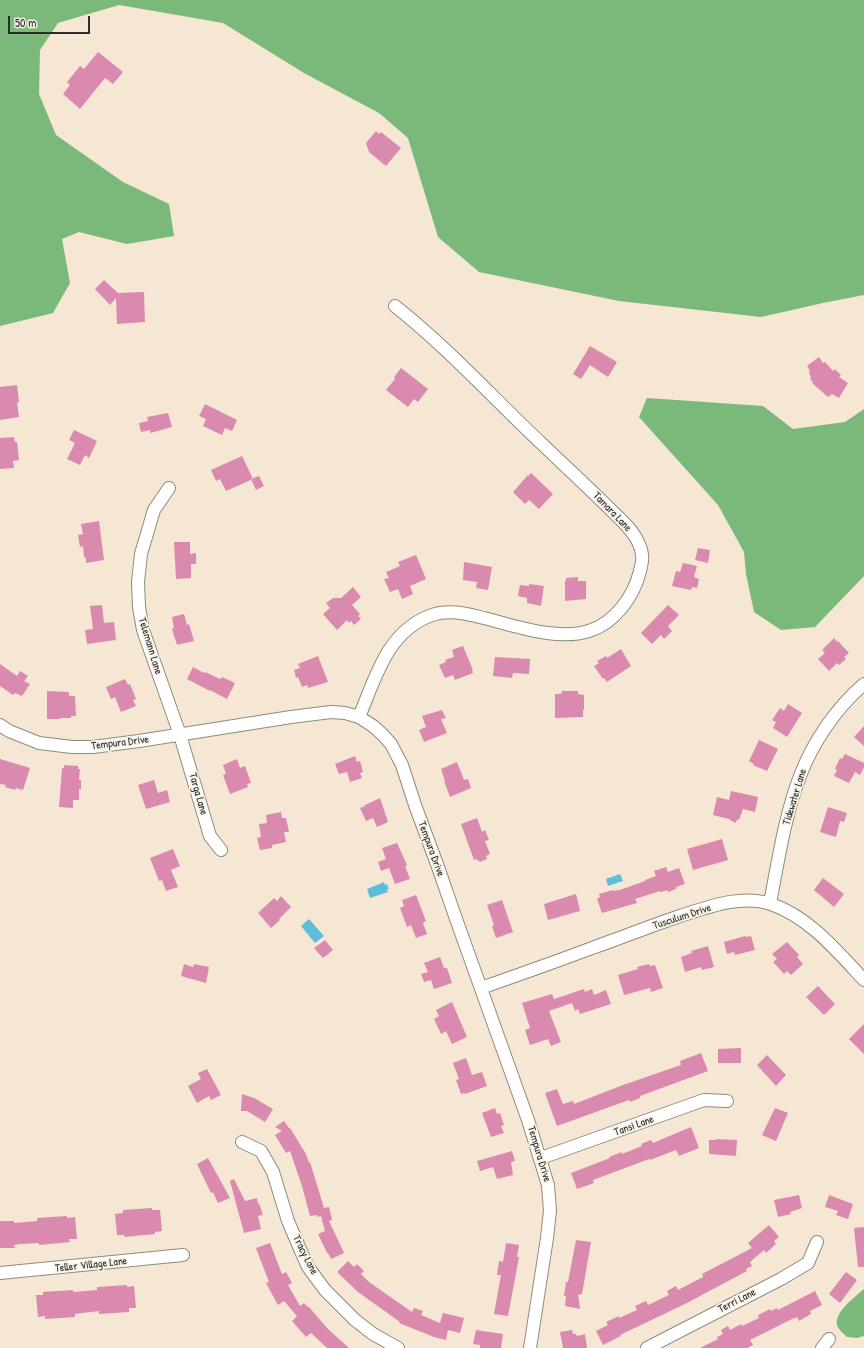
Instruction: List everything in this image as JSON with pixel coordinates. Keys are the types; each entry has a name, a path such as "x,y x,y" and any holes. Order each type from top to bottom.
{"street":[{"name":"Tamara Lane","path":"359,717 380,666 392,644 409,628 422,620 444,612 461,613 564,635 575,635 592,631 610,620 624,606 633,591 639,576 643,558 638,540 592,490 540,443 438,342 395,306"},
{"name":"Telemann Lane","path":"169,488 154,510 141,554 138,582 139,607 143,630 180,735"},
{"name":"Tidewater Lane","path":"770,904 782,840 800,775 828,723 864,684"},
{"name":"Tempura Drive","path":"0,725 9,731 39,743 72,747 93,747 331,712 345,713 359,717 373,726 391,744 402,765 541,1158 548,1185 550,1211 545,1256 530,1348"},
{"name":"Targa Lane","path":"180,735 210,836 221,850"},
{"name":"Tusculum Drive","path":"481,988 708,907 750,901 770,904 790,912 810,926 834,947 864,980"},
{"name":"Tansi Lane","path":"541,1158 704,1100 727,1101"},
{"name":"Tracy Lane","path":"242,1142 261,1151 273,1172 288,1221 308,1266 324,1289 355,1320 372,1334 398,1348"},
{"name":"Terri Lane","path":"646,1348 781,1279 808,1263 816,1242"},
{"name":"Teller Village Lane","path":"0,1273 183,1255"}],"green space":[{"path":"0,0 864,0 864,295 761,317 619,301 479,272 438,237 408,138 379,113 304,73 223,23 119,5 58,23 40,50 39,94 56,135 123,182 169,204 174,236 127,244 79,232 62,239 70,283 53,313 0,326"},
{"path":"647,398 763,406 793,429 845,422 864,409 864,576 815,627 781,630 754,612 746,574 744,552 718,505 639,417"},
{"path":"864,1289 864,1336 857,1338 847,1337 837,1325 837,1320 846,1305"}],"water":[{"path":"620,874 623,881 608,886 606,879"},
{"path":"384,882 385,885 387,884 389,889 387,889 388,892 370,898 367,889"},
{"path":"309,919 324,936 315,943 301,926"}],"building":[{"path":"98,52 123,72 113,84 105,78 80,109 63,94 70,85 67,82 80,66 84,69"},
{"path":"376,131 379,134 381,132 401,148 386,166 369,152 366,143"},
{"path":"104,280 118,293 144,292 145,322 117,324 116,298 110,305 95,289"},
{"path":"590,346 617,362 608,377 590,365 581,379 573,374"},
{"path":"819,357 823,363 825,362 833,371 835,369 841,375 839,377 848,383 839,398 832,394 828,397 812,383 813,382 810,379 810,371 807,366"},
{"path":"401,368 428,389 418,402 414,399 408,407 386,390 395,379 394,377"},
{"path":"17,385 19,417 0,420 0,387"},
{"path":"205,404 237,420 232,431 225,428 222,435 203,426 206,419 199,416"},
{"path":"168,413 172,427 150,433 150,430 141,432 139,423 148,421 147,417"},
{"path":"74,430 97,441 89,458 85,455 80,465 67,459 75,443 69,440"},
{"path":"14,437 15,442 17,442 19,460 13,461 14,468 0,469 0,438"},
{"path":"242,456 253,479 226,491 220,479 216,481 211,470"},
{"path":"531,473 553,494 539,509 529,500 525,504 513,492"},
{"path":"259,476 264,486 256,490 251,479"},
{"path":"99,521 104,560 86,563 83,546 80,547 78,535 83,534 81,524"},
{"path":"174,542 190,542 190,554 196,553 196,564 191,564 191,578 176,579"},
{"path":"698,548 710,550 708,563 695,560"},
{"path":"416,555 426,579 410,586 413,594 402,599 398,589 390,592 384,579 389,578 386,572 400,566 398,562"},
{"path":"464,562 492,567 488,590 476,588 477,582 463,580"},
{"path":"683,563 697,566 694,577 699,579 697,588 692,587 691,590 672,586 676,571 680,572"},
{"path":"578,577 578,581 586,581 586,599 565,601 566,578"},
{"path":"529,584 544,586 541,606 527,603 527,598 518,596 520,585 529,586"},
{"path":"353,587 361,597 352,605 360,614 358,616 361,619 354,625 351,621 349,623 347,620 337,630 323,614 330,608 326,603 333,598 341,598"},
{"path":"102,605 104,623 114,622 116,640 87,644 85,630 93,629 90,606"},
{"path":"668,605 679,615 668,626 672,631 664,639 661,635 652,644 641,633"},
{"path":"184,614 187,625 189,624 194,641 177,645 172,629 174,628 172,617"},
{"path":"834,638 849,653 844,657 846,659 839,665 837,663 829,671 818,659 825,653 822,650"},
{"path":"463,646 473,673 455,680 453,675 445,678 439,665 446,662 445,660 454,657 452,650"},
{"path":"621,649 631,666 607,682 604,678 603,679 594,666 599,663 597,661 606,656 607,658"},
{"path":"318,656 328,682 308,688 307,685 302,687 298,677 296,678 294,670 300,668 298,664"},
{"path":"495,657 530,659 529,674 513,673 512,678 493,676"},
{"path":"0,664 17,676 20,671 28,676 24,681 30,684 22,696 15,693 13,695 0,686"},
{"path":"193,667 204,673 205,672 220,679 222,677 235,683 227,699 187,679"},
{"path":"125,679 128,685 130,684 136,699 133,700 136,706 121,712 115,697 111,699 106,687"},
{"path":"47,691 69,692 69,696 75,696 76,716 71,716 71,718 47,719"},
{"path":"562,691 578,691 578,694 584,695 583,717 555,718 555,694 561,694"},
{"path":"788,704 802,713 787,737 773,728 776,722 772,720 780,708 784,711"},
{"path":"442,710 446,718 441,719 447,733 424,742 419,730 426,727 422,716"},
{"path":"864,726 864,746 854,737"},
{"path":"759,740 778,749 767,771 753,765 754,764 749,761"},
{"path":"845,754 864,763 864,767 860,775 855,772 849,783 834,776 837,770 835,769 840,758 842,759"},
{"path":"355,756 357,762 360,761 363,772 360,773 362,778 350,782 347,772 339,774 335,764"},
{"path":"0,759 30,768 23,790 16,788 15,790 5,787 6,785 0,784"},
{"path":"237,759 240,768 245,766 251,783 247,784 248,787 230,794 223,775 226,774 223,765"},
{"path":"457,762 464,780 468,779 471,788 450,797 441,769"},
{"path":"64,765 78,766 78,769 80,769 79,780 81,780 81,789 79,789 79,800 73,800 73,808 59,807 62,768 64,768"},
{"path":"154,780 158,793 167,790 170,802 146,809 138,785"},
{"path":"731,791 758,797 755,812 743,809 739,820 738,819 735,823 729,819 713,815 717,797 729,800"},
{"path":"380,798 388,822 377,827 373,818 366,821 360,808"},
{"path":"828,807 847,813 844,822 840,821 836,837 820,832"},
{"path":"281,812 282,818 286,818 289,832 284,832 286,842 272,845 272,848 260,850 257,838 261,837 259,824 267,823 266,815"},
{"path":"477,818 482,832 485,830 489,840 485,841 490,854 486,856 487,859 480,862 476,859 474,860 461,824"},
{"path":"722,839 728,860 693,870 687,849"},
{"path":"397,843 407,865 405,866 410,879 395,884 389,868 381,871 378,862 386,859 382,848"},
{"path":"173,849 180,866 171,870 178,887 166,891 162,880 159,881 150,858"},
{"path":"666,867 668,872 679,868 685,884 668,892 667,890 660,891 635,899 637,903 602,913 597,899 600,897 599,894 613,890 620,890 645,881 656,876 654,871"},
{"path":"823,878 844,894 834,907 814,890"},
{"path":"576,894 580,911 548,920 544,904"},
{"path":"416,895 426,921 423,923 427,934 416,938 411,925 407,927 400,908 404,906 402,900"},
{"path":"281,896 291,907 271,928 258,913 274,898 277,901"},
{"path":"502,900 513,932 496,938 492,926 494,925 487,905"},
{"path":"745,936 751,936 755,950 735,955 734,952 727,954 724,942"},
{"path":"325,940 333,950 323,958 314,948"},
{"path":"787,942 799,955 797,957 803,964 791,975 787,971 784,974 773,962 777,959 772,954"},
{"path":"708,946 714,967 702,970 701,967 685,972 681,957 692,953 691,951"},
{"path":"440,957 444,968 447,968 452,983 434,989 431,980 424,982 421,974 428,972 424,963"},
{"path":"184,964 193,967 194,964 209,967 206,983 181,976"},
{"path":"649,964 650,966 655,965 663,988 651,992 650,988 624,995 618,975"},
{"path":"818,986 835,1004 824,1015 806,997"},
{"path":"584,989 585,992 592,989 594,995 606,990 611,1004 580,1014 578,1009 575,1011 572,1003 549,1011 561,1042 551,1046 548,1039 530,1045 525,1030 530,1028 522,1003 552,994 554,999"},
{"path":"452,1002 467,1037 452,1044 446,1031 441,1034 434,1019 439,1016 436,1010"},
{"path":"864,1024 864,1054 849,1039"},
{"path":"741,1048 741,1063 718,1063 718,1049"},
{"path":"701,1053 708,1071 640,1096 640,1098 630,1102 629,1100 557,1126 545,1093 557,1089 563,1104 573,1101 574,1104 681,1065 680,1061"},
{"path":"767,1055 786,1075 776,1086 757,1065"},
{"path":"466,1058 472,1075 482,1072 487,1086 461,1094 456,1080 459,1079 453,1063"},
{"path":"207,1069 221,1095 211,1100 209,1096 197,1103 188,1086 201,1079 198,1073"},
{"path":"242,1094 254,1098 273,1109 265,1122 247,1111 241,1111"},
{"path":"495,1108 497,1114 500,1113 504,1125 501,1126 504,1133 491,1137 482,1113"},
{"path":"775,1108 788,1113 776,1141 762,1135"},
{"path":"284,1121 306,1154 309,1163 310,1162 324,1208 329,1207 332,1220 329,1221 344,1253 331,1259 318,1234 325,1231 321,1216 310,1216 290,1151 286,1153 275,1135 282,1131 275,1127"},
{"path":"691,1127 699,1148 679,1156 676,1150 650,1160 649,1159 593,1180 594,1183 577,1189 571,1173 622,1152 622,1154 642,1146 641,1144 651,1140 653,1143"},
{"path":"709,1140 737,1140 736,1156 709,1154"},
{"path":"512,1151 515,1161 511,1162 513,1175 497,1179 493,1167 480,1171 477,1161"},
{"path":"208,1158 230,1198 218,1203 213,1192 211,1193 197,1164"},
{"path":"234,1179 245,1201 257,1198 263,1215 258,1216 261,1229 244,1233 230,1181"},
{"path":"799,1195 802,1208 790,1212 791,1214 778,1217 774,1200"},
{"path":"829,1195 853,1204 848,1219 836,1215 838,1211 825,1207"},
{"path":"152,1208 152,1210 160,1210 162,1231 155,1232 155,1234 125,1237 124,1235 117,1235 115,1214 123,1213 123,1210"},
{"path":"67,1216 67,1218 75,1217 77,1239 69,1239 70,1242 39,1245 39,1243 21,1244 14,1245 15,1248 0,1248 0,1221 14,1221 14,1223 37,1221 37,1218"},
{"path":"769,1225 779,1237 774,1241 776,1244 766,1253 764,1250 750,1262 752,1266 746,1269 747,1271 603,1345 596,1331 608,1325 606,1322 637,1310 635,1306 646,1301 648,1305 669,1295 667,1291 676,1286 678,1290 703,1277 702,1274 752,1248 748,1243"},
{"path":"864,1227 864,1267 858,1267 854,1228"},
{"path":"576,1240 591,1242 582,1294 578,1295 580,1309 565,1306 566,1296 564,1296"},
{"path":"270,1243 282,1274 286,1272 292,1283 288,1285 300,1306 304,1303 309,1307 327,1328 349,1348 327,1348 311,1333 306,1337 292,1321 297,1316 284,1301 278,1305 266,1283 269,1282 256,1248"},
{"path":"506,1243 519,1245 517,1257 519,1257 508,1316 494,1314 501,1275 497,1275 499,1261 503,1262"},
{"path":"348,1261 354,1267 357,1264 364,1271 361,1274 369,1282 412,1312 414,1308 423,1311 421,1315 440,1323 443,1313 464,1318 460,1333 448,1330 446,1340 434,1337 399,1323 400,1322 358,1292 337,1272"},
{"path":"846,1272 857,1280 840,1303 829,1294"},
{"path":"127,1285 127,1287 134,1286 136,1308 129,1308 129,1312 99,1314 99,1311 75,1314 75,1317 45,1319 45,1316 38,1317 36,1295 43,1295 43,1292 97,1290 97,1287"},
{"path":"815,1291 822,1305 810,1311 811,1314 799,1321 797,1317 794,1318 750,1340 753,1345 747,1348 700,1348 718,1339 717,1337 723,1334 721,1330 728,1326 730,1330 741,1324 742,1326 759,1318 758,1315 770,1309 771,1311 777,1308 778,1310"},
{"path":"476,1330 503,1334 501,1348 480,1348 480,1345 473,1344"},
{"path":"572,1330 573,1334 576,1334 577,1336 585,1334 587,1348 563,1348 560,1332"}]}
